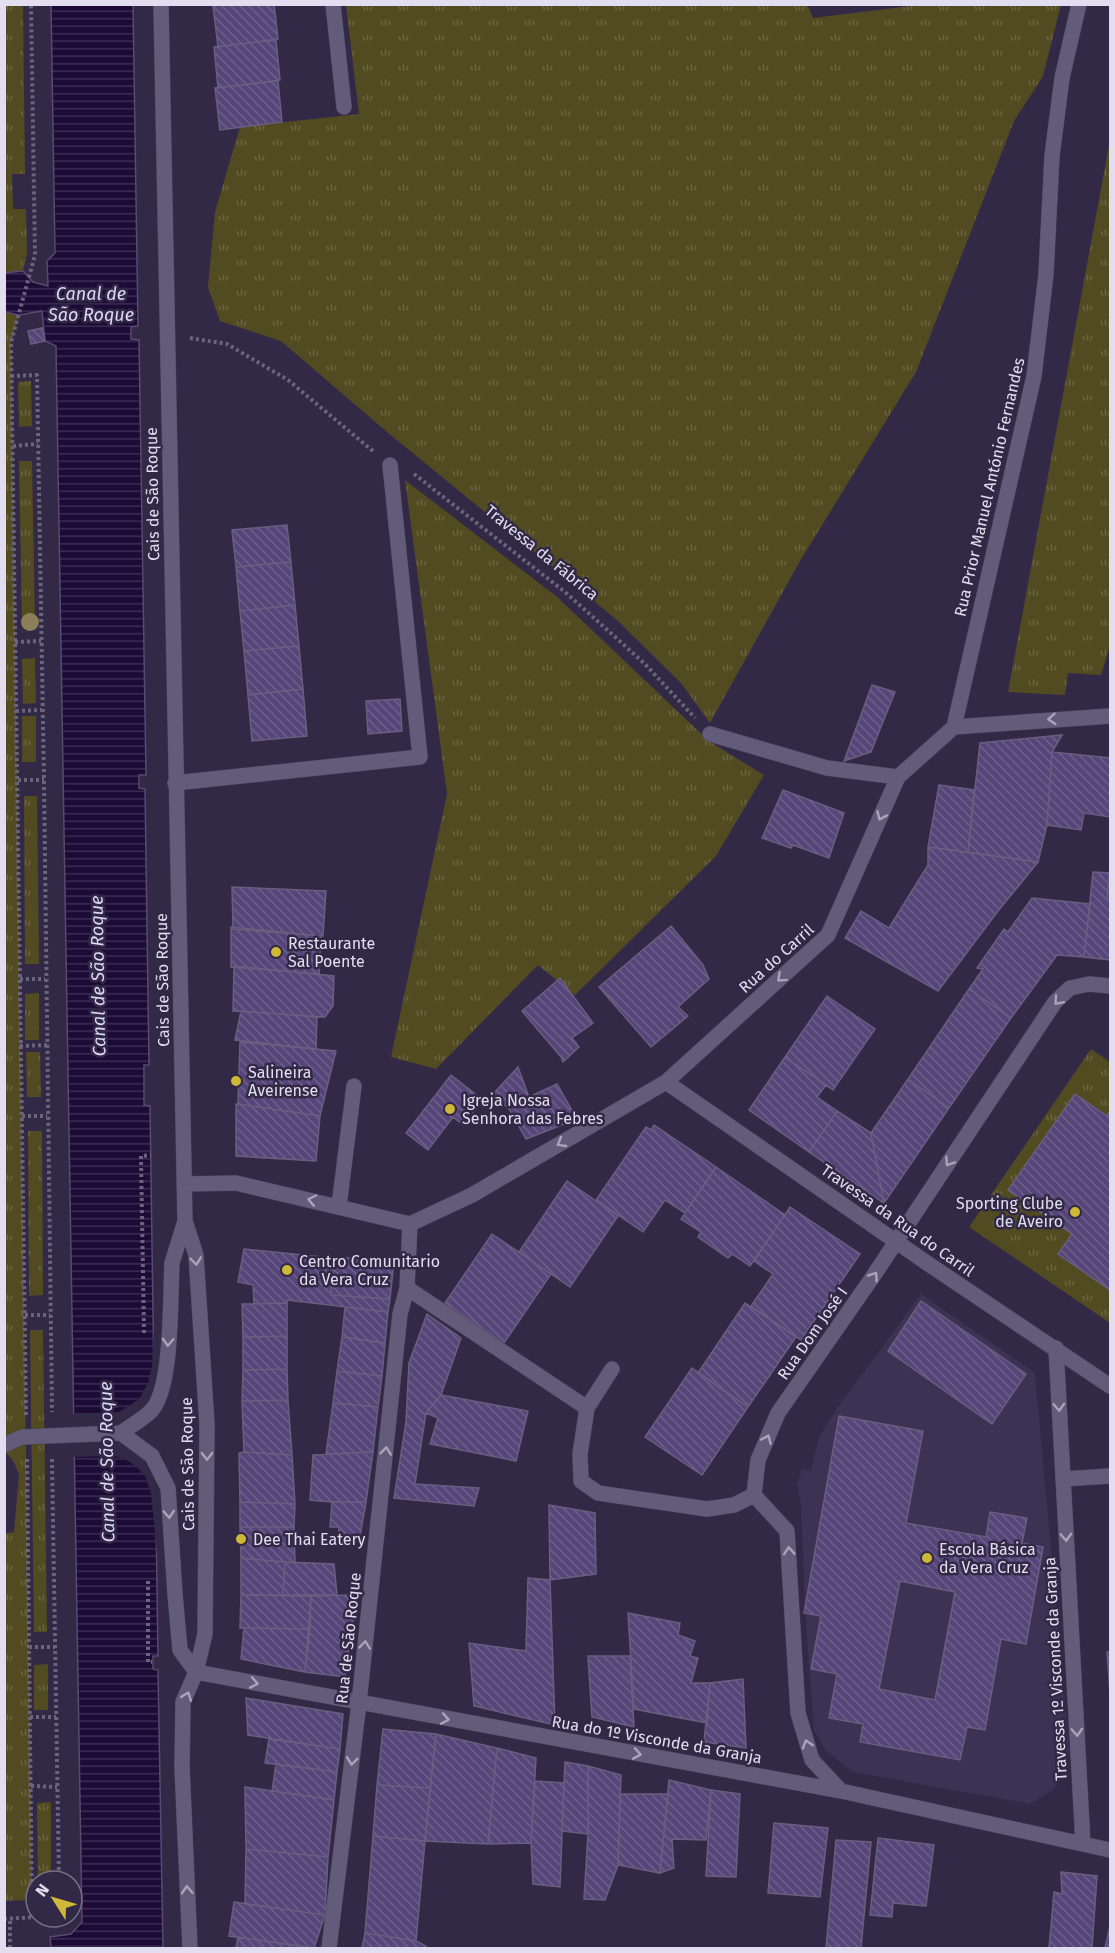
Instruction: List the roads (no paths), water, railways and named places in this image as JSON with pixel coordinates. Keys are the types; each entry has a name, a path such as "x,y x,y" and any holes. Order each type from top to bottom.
{"street":[{"name":"Cais de São Roque","path":"161,4 185,1221 196,1255 207,1424 206,1634 196,1672 183,1702 182,1767 190,1948"},
{"path":"333,4 344,106"},
{"name":"Rua Prior Manuel António Fernandes","path":"954,727 1034,376 1047,274 1052,156 1062,78 1079,4"},
{"path":"175,783 420,757 390,465"},
{"path":"954,727 1110,716"},
{"name":"Rua do Carril","path":"410,1224 472,1195 666,1082 828,935 898,777 954,727"},
{"path":"710,734 827,768 898,777"},
{"name":"Rua Dom José I","path":"754,1495 758,1460 778,1413 896,1242 1055,1002 1070,988 1089,984 1110,986"},
{"name":"Travessa da Rua do Carril","path":"666,1082 896,1242 1110,1386"},
{"path":"339,1206 354,1086"},
{"path":"184,1184 236,1183 410,1224"},
{"path":"4,1445 22,1437 121,1433 152,1410 163,1390 167,1366 172,1263 185,1221"},
{"name":"Rua de São Roque","path":"329,1948 359,1703 400,1314 406,1288 410,1224"},
{"path":"406,1288 587,1408"},
{"name":"Travessa 1º Visconde da Granja","path":"1056,1348 1083,1844"},
{"path":"612,1369 587,1408 580,1454 581,1481 598,1493 707,1509 734,1505 754,1495 787,1531 798,1713 812,1760 841,1791"},
{"path":"121,1433 152,1456 168,1488 180,1650 196,1672"},
{"path":"1063,1479 1110,1476"},
{"name":"Rua do 1º Visconde da Granja","path":"196,1672 841,1791 1110,1850"}],"water":[{"name":"Canal de São Roque","path":"51,5 133,5 138,326 131,327 131,339 139,340 146,775 139,775 139,788 145,789 149,1065 144,1065 144,1105 150,1106 158,1656 153,1656 153,1669 158,1670 163,1948 51,1948 50,1937 71,1934 76,1929 84,1929 84,1869 81,1869 56,346 45,341 42,311 19,315 5,312 4,273 23,271 33,282 48,286 47,261 55,253"}],"place":[{"name":"Restaurante Sal Poente","path":"276,952"},
{"name":"Salineira Aveirense","path":"236,1081"},
{"name":"Igreja Nossa Senhora das Febres","path":"450,1109"},
{"name":"Sporting Clube de Aveiro","path":"1075,1212"},
{"name":"Centro Comunitario da Vera Cruz","path":"287,1270"},
{"name":"Dee Thai Eatery","path":"241,1539"},
{"name":"Escola Básica da Vera Cruz","path":"927,1558"}]}
